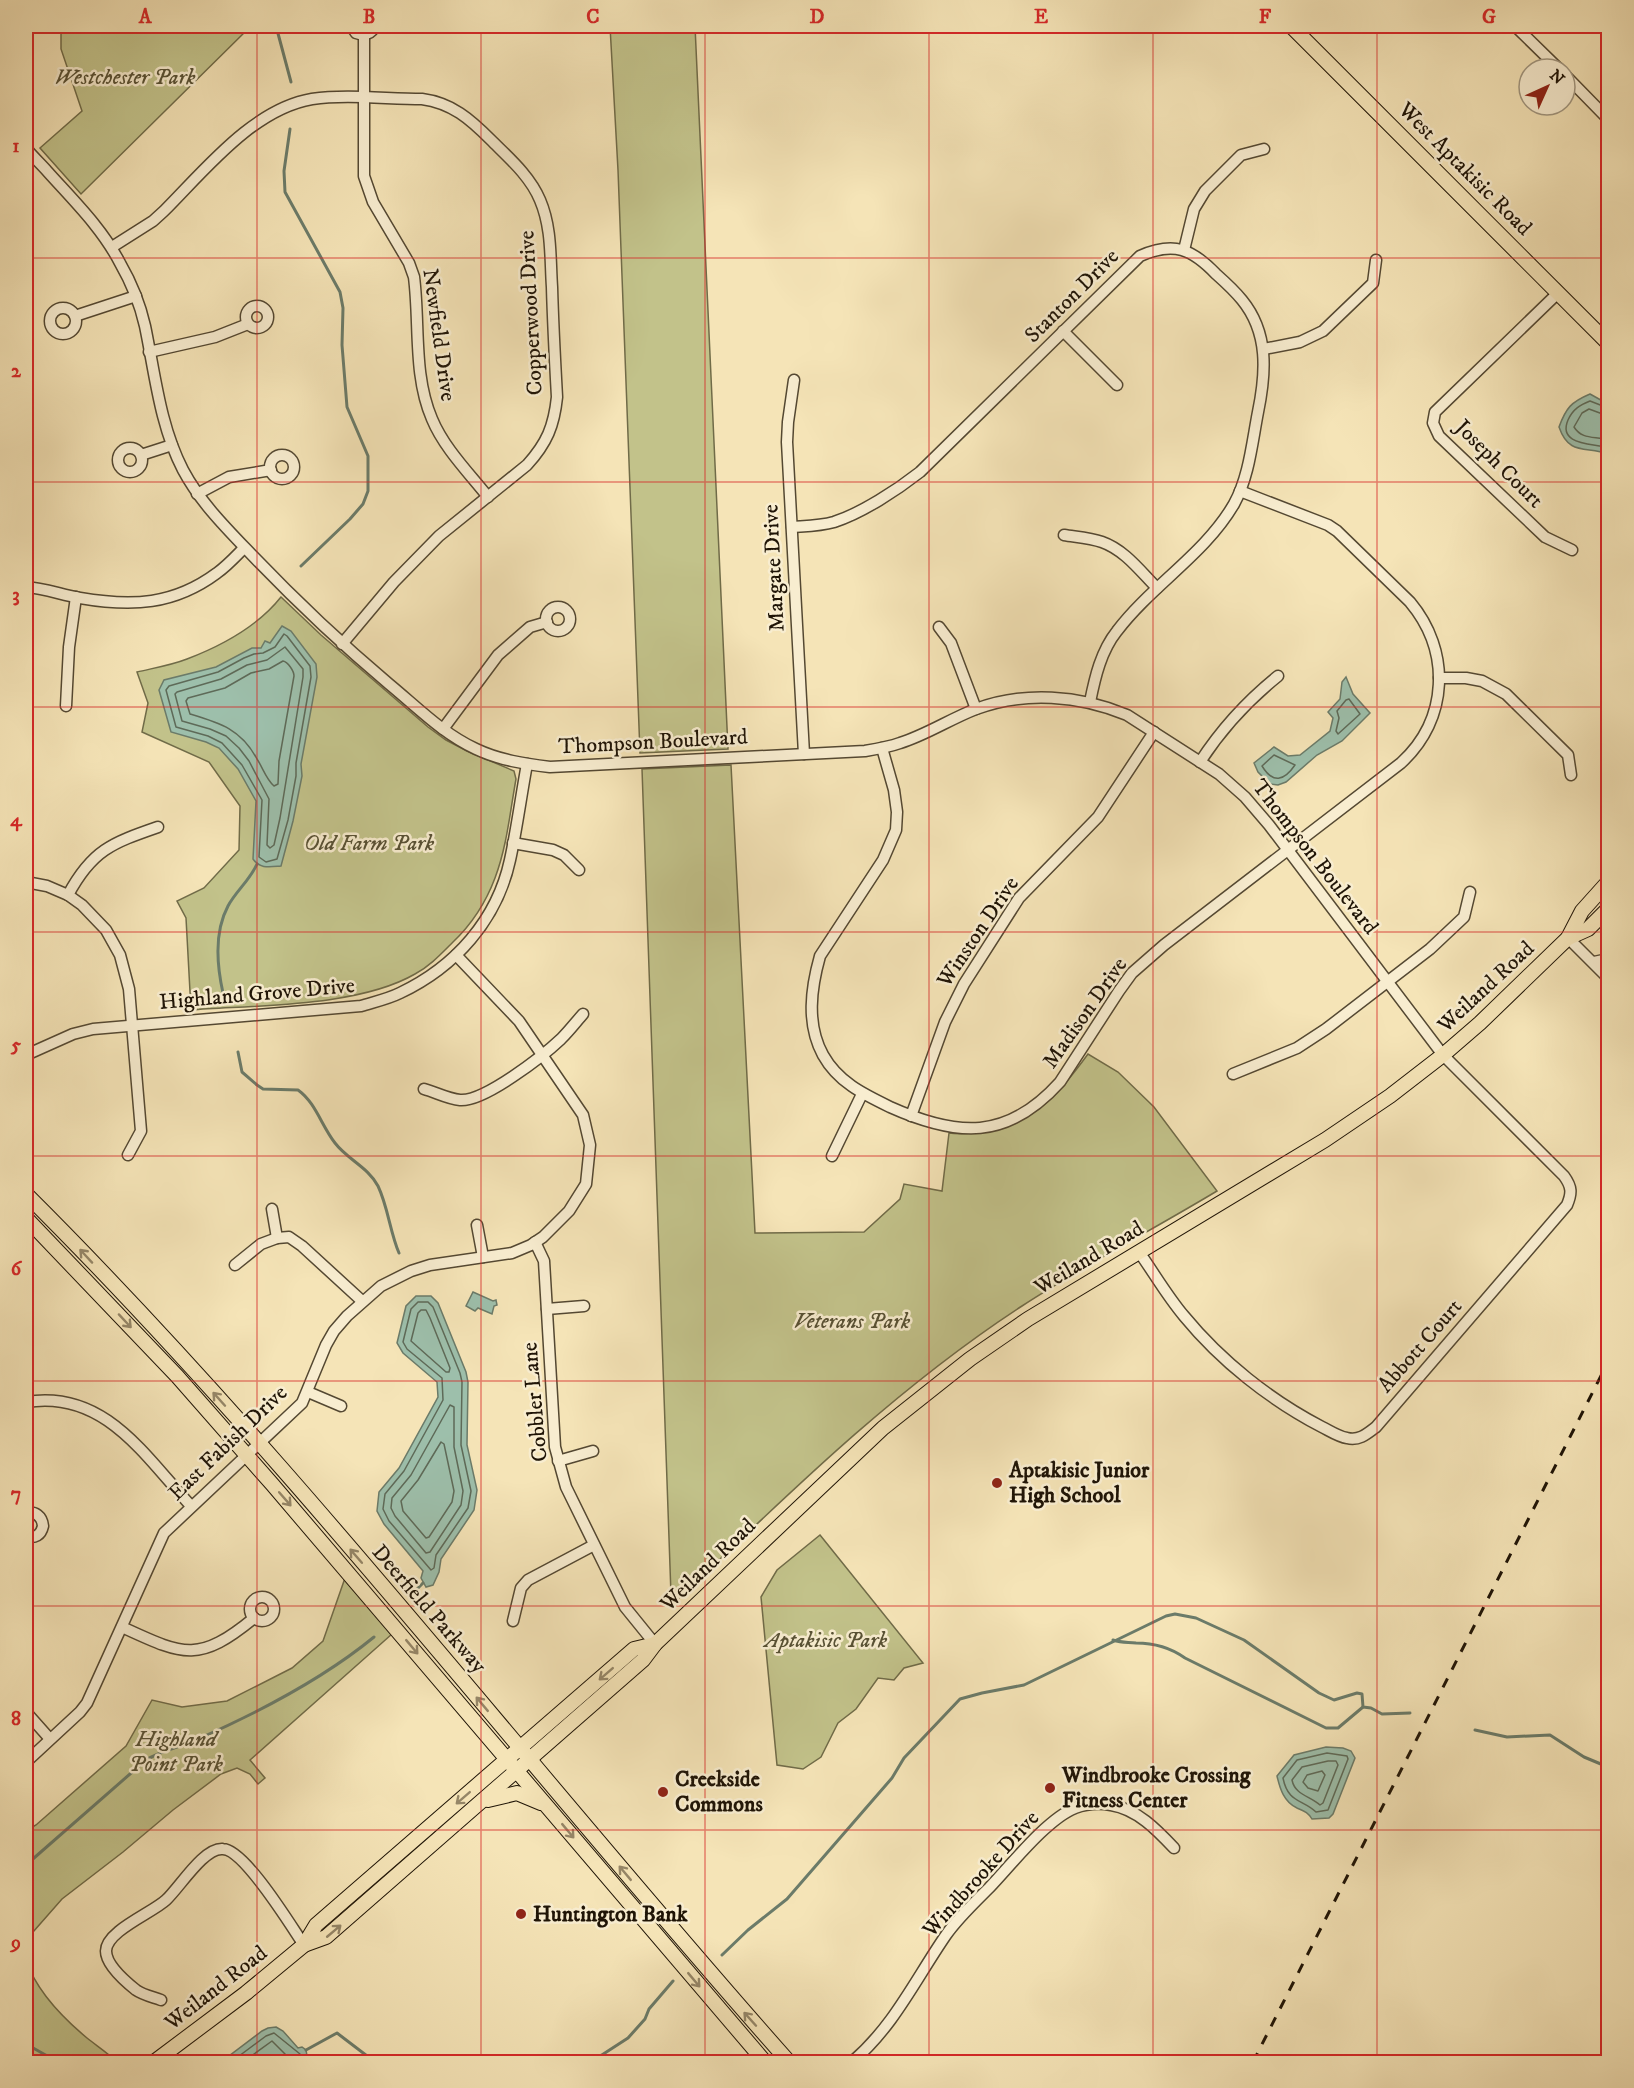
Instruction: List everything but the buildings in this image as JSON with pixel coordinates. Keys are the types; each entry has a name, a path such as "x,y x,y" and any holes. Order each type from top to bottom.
{"main road":[{"name":"West Aptakisic Road","path":"1292,26 1608,343"},
{"path":"1568,938 1582,911 1608,882"},
{"path":"1568,938 1588,929 1608,909"},
{"name":"Weiland Road","path":"157,2062 304,1946 326,1937 529,1761 643,1660 655,1644 883,1428 924,1394 1028,1319 1325,1140 1390,1096 1501,1004 1568,938"},
{"name":"Deerfield Parkway","path":"26,1194 159,1333 258,1443 789,2062"},
{"name":"Deerfield Parkway","path":"26,1218 170,1369 247,1455 765,2062"},
{"name":"Weiland Road","path":"304,1946 316,1925 634,1649 655,1644"},
{"path":"480,1803 494,1797 517,1793 548,1807"}],"street":[{"path":"351,26 356,33 364,35 372,32 375,26"},
{"path":"1515,26 1547,57"},
{"name":"Newfield Drive","path":"364,35 364,176 373,202 405,256 414,277 421,377 425,397 439,434 488,497"},
{"path":"1577,87 1608,119"},
{"name":"Copperwood Drive","path":"112,247 153,221 245,131 268,114 312,99 422,99 452,107 470,119 517,165 541,201 549,238 556,397 555,418 545,442 518,474 439,536 413,561 342,644"},
{"path":"1090,702 1095,676 1117,631 1157,588 1212,535 1234,503 1247,472 1265,380 1264,349 1255,321 1243,301 1205,262 1184,250 1194,209 1205,191 1241,155 1264,149"},
{"name":"Thompson Boulevard","path":"26,151 98,227 112,247 136,296 145,325 162,412 172,445 182,469 197,494 244,548 301,607 443,729 476,749 493,756 550,767 841,754 882,748 902,742 976,709 1001,702 1032,697 1065,698 1090,702 1127,715 1234,786 1288,850 1443,1054"},
{"name":"Stanton Drive","path":"792,527 833,522 900,488 920,472 1140,256 1162,248 1184,250"},
{"path":"1264,349 1300,342 1323,331 1373,283 1376,260"},
{"name":"Joseph Court","path":"1558,293 1435,412 1433,423 1439,436 1545,537 1572,550"},
{"path":"75,316 136,296"},
{"path":"149,352 215,337 248,324"},
{"path":"1063,331 1117,385"},
{"name":"Margate Drive","path":"794,380 788,422 804,754"},
{"path":"141,454 172,445"},
{"path":"197,494 229,477 271,470"},
{"name":"Madison Drive","path":"882,748 894,790 897,812 896,830 884,860 820,956 812,1002 817,1041 823,1054 840,1077 862,1094 911,1116 928,1123 968,1128 1006,1122 1029,1111 1047,1097 1060,1082 1132,974 1164,945 1411,753 1423,737 1436,707 1439,691 1437,652 1420,614 1337,531 1328,525 1240,491"},
{"path":"1064,535 1100,541 1112,546 1157,588"},
{"path":"26,587 108,603 131,604 171,597 190,590 218,573 244,548"},
{"path":"66,706 69,647 76,597"},
{"path":"443,729 498,655 530,627 547,622"},
{"path":"939,627 951,643 976,709"},
{"path":"1200,762 1236,713 1278,676"},
{"path":"1439,678 1466,678 1482,681 1506,694 1568,755 1571,775"},
{"name":"Winston Drive","path":"911,1116 945,1022 964,984 1019,898 1098,818 1154,732"},
{"name":"Highland Grove Drive","path":"26,1055 73,1034 93,1029 361,1006 398,994 426,980 456,956 476,935 495,904 508,868 526,764"},
{"path":"68,895 78,876 101,851 115,843 158,827"},
{"path":"513,843 553,850 564,855 579,870"},
{"path":"26,882 47,886 68,895 96,917 120,955 129,989 141,1131 128,1155"},
{"path":"1233,1074 1298,1048 1326,1029 1430,949 1464,917 1470,892"},
{"path":"1568,938 1608,978"},
{"name":"East Fabish Drive","path":"26,1762 87,1703 164,1533 258,1443 293,1414 308,1392 334,1330 362,1301 394,1278 411,1271 430,1265 512,1253 535,1242 554,1227 586,1184 590,1159 588,1132 576,1102 519,1021 456,956"},
{"path":"1594,962 1608,959"},
{"path":"424,1089 460,1100 472,1098 505,1082 562,1038 583,1014"},
{"name":"Abbott Court","path":"1140,1252 1184,1316 1252,1382 1287,1407 1340,1436 1356,1439 1366,1435 1386,1416 1567,1205 1572,1193 1570,1184 1564,1176 1443,1054"},
{"path":"832,1156 862,1094"},
{"path":"272,1209 277,1238"},
{"path":"477,1225 483,1257"},
{"path":"235,1266 261,1244 277,1238 289,1237 302,1246 362,1301"},
{"name":"Cobbler Lane","path":"535,1242 544,1261 555,1446 558,1461 566,1486 625,1607 655,1644"},
{"path":"547,1309 584,1306"},
{"path":"308,1392 341,1406"},
{"path":"26,1402 65,1402 88,1409 105,1418 121,1430 191,1506"},
{"path":"558,1461 593,1450"},
{"path":"26,1514 36,1514 43,1521 43,1526 39,1534 26,1536"},
{"path":"513,1621 521,1588 528,1580 594,1545"},
{"path":"122,1627 161,1645 189,1651 212,1647 230,1638 254,1618"},
{"path":"26,1712 50,1739"},
{"name":"Windbrooke Drive","path":"852,2062 885,2030 947,1933 1028,1846 1058,1818 1076,1808 1092,1804 1111,1804 1138,1816 1158,1831 1174,1848"},
{"path":"161,2000 137,1991 109,1963 105,1955 106,1946 119,1931 166,1900 200,1862 216,1850 224,1848 238,1857 267,1891 304,1946"}],"green space":[{"name":"Westchester Park","path":"61,26 251,26 81,194 40,148 82,111 61,49"},
{"path":"610,26 695,26 728,749 640,753 618,170"},
{"name":"Old Farm Park","path":"281,597 321,635 428,727 467,751 514,771 516,779 505,841 495,878 478,912 444,951 415,974 392,985 336,999 191,1010 186,918 177,901 204,888 239,850 240,806 209,762 142,732 148,703 137,672 181,661 226,641 250,626"},
{"name":"Veterans Park","path":"731,765 755,1233 864,1232 900,1199 904,1184 942,1191 949,1133 964,1134 985,1131 1022,1119 1058,1092 1088,1054 1118,1072 1154,1107 1217,1191 1022,1306 929,1373 884,1409 798,1485 674,1603 671,1595 642,769"},
{"name":"Aptakisic Park","path":"820,1535 923,1663 904,1668 894,1680 878,1678 856,1709 838,1723 821,1757 803,1769 777,1765 761,1597 777,1570"},
{"name":"Highland Point Park","path":"345,1578 392,1634 250,1760 265,1778 258,1784 250,1774 237,1768 221,1774 62,1899 26,1940 26,1831 36,1825 126,1746 152,1700 182,1707 227,1701 292,1668 323,1641"},
{"path":"26,1960 43,1993 78,2030 117,2062 26,2062"}],"water":[{"path":"1590,394 1608,404 1608,454 1573,446 1563,436 1559,427 1570,406"},
{"path":"282,626 291,631 316,664 317,677 293,821 281,866 269,867 262,866 253,859 256,801 238,769 219,748 171,732 159,690 164,680 216,667 252,648 261,648 265,641 270,643"},
{"path":"1346,677 1353,694 1370,713 1342,741 1317,755 1286,782 1278,785 1270,784 1258,772 1254,763 1274,747 1288,756 1300,755 1330,731 1333,718 1328,712 1340,699 1342,682"},
{"path":"473,1292 493,1301 496,1300 497,1305 494,1306 492,1314 478,1308 475,1311 466,1306"},
{"path":"416,1296 431,1296 438,1303 466,1372 468,1382 467,1445 477,1490 474,1510 441,1559 439,1572 433,1585 426,1587 421,1578 423,1571 384,1524 377,1511 379,1492 399,1468 438,1397 437,1382 403,1353 397,1343 406,1306"},
{"path":"1326,1747 1351,1751 1355,1758 1333,1814 1329,1818 1312,1819 1286,1799 1277,1776 1294,1755"},
{"path":"276,2027 283,2031 298,2048 302,2047 306,2050 308,2062 221,2062 262,2031"}],"waterway":[{"path":"276,26 291,82"},
{"path":"290,129 284,171 285,192 340,292 343,308 342,345 347,407 368,456 368,491 363,504 301,566"},
{"path":"223,993 218,960 220,927 228,906 257,864"},
{"path":"238,1052 242,1072 263,1089 298,1090 304,1095 335,1143 374,1180 387,1211 399,1253"},
{"path":"414,1592 423,1583"},
{"path":"722,1955 748,1930 787,1899 892,1778 904,1758 960,1699 1024,1685 1166,1616 1175,1614 1196,1618 1244,1640 1319,1693 1334,1700 1357,1693 1362,1694 1363,1707 1371,1708 1382,1714 1410,1713"},
{"path":"26,1865 146,1760 198,1739 266,1706 334,1667 374,1637"},
{"path":"1113,1640 1149,1644 1168,1649 1326,1728 1338,1728 1363,1707"},
{"path":"1475,1730 1507,1737 1550,1735 1584,1757 1608,1767"},
{"path":"591,2062 628,2038 673,1981"},
{"path":"306,2050 337,2033 375,2062"},
{"path":"26,2044 58,2062"}],"railway":[{"path":"1253,2062 1608,1362"}],"place":[{"name":"Aptakisic Junior High School","path":"997,1483"},
{"name":"Windbrooke Crossing Fitness Center","path":"1050,1788"},
{"name":"Creekside Commons","path":"663,1792"},
{"name":"Huntington Bank","path":"521,1914"}]}
